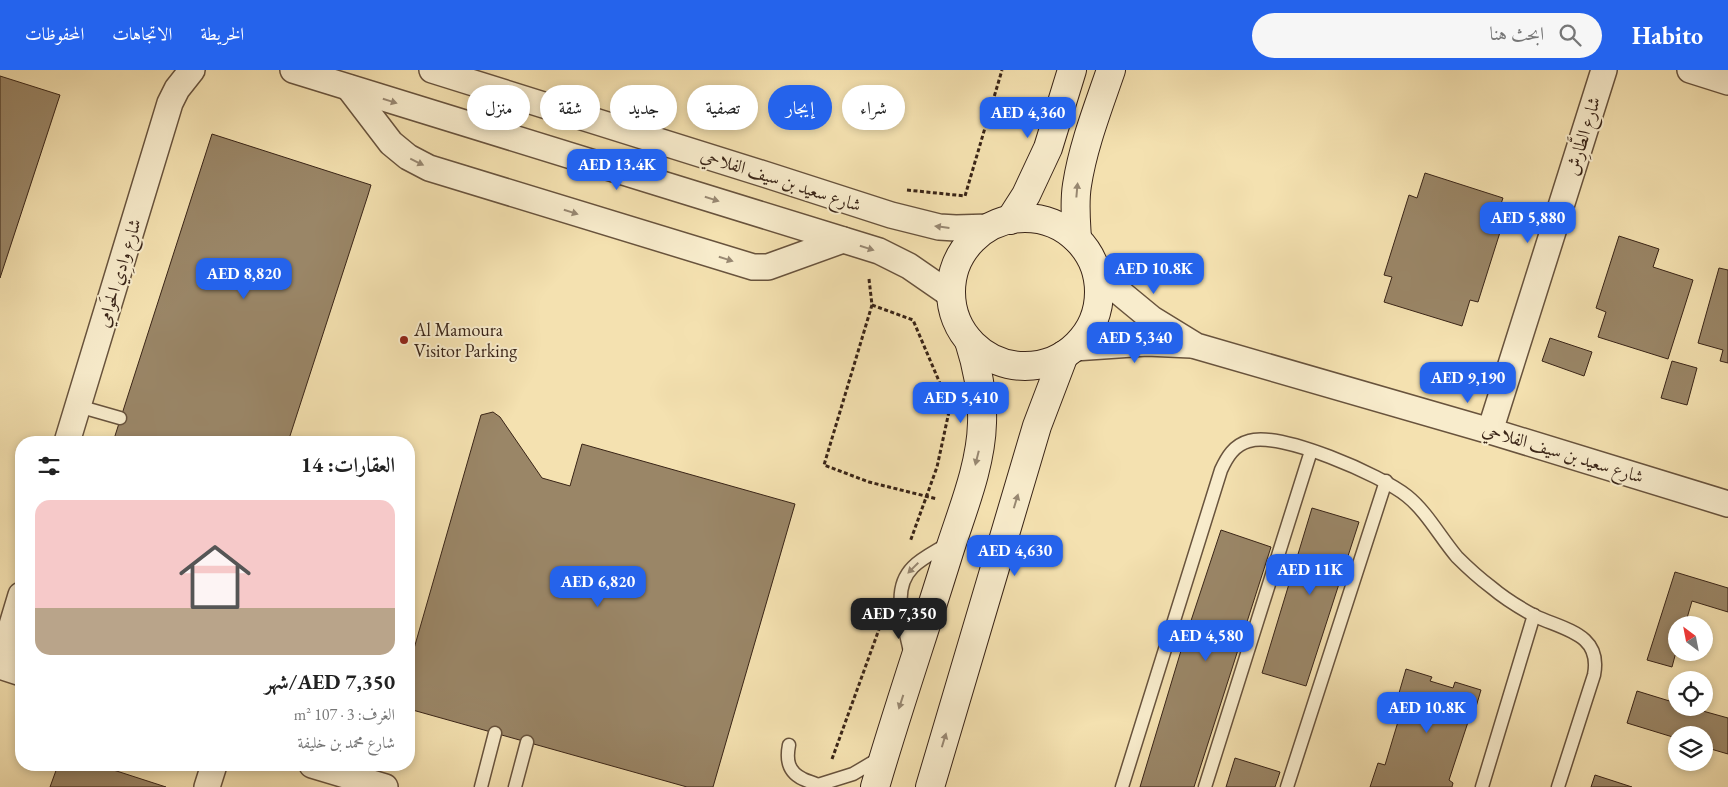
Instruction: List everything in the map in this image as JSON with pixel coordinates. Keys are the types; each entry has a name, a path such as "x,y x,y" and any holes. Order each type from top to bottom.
{"main road":[{"path":"1000,223 1028,218 1046,221 1063,228 1077,239 1088,252 1095,267 1099,288 1097,310 1088,331 1069,351 1045,364 1024,366 1004,363 984,355 969,341 956,320 951,295 955,268 968,244 1000,223 1026,195 1044,156 1072,70"},
{"path":"1077,239 1076,187 1082,158 1110,70"},
{"path":"875,787 979,453 982,425 982,396 977,368 969,341"},
{"path":"930,787 1038,426 1069,351"}],"street":[{"name":"شارع وادِي الحَوامي","path":"170,103 172,87 171,70"},
{"name":"شارع وادِي الحَوامي","path":"69,436 170,103 177,89 192,70"},
{"path":"293,70 879,252 909,266 951,295"},
{"name":"شارع سعيد بن سيف الفلاحي","path":"432,70 891,215 939,227 973,228 1000,223"},
{"name":"شارع الطَّارِش","path":"1490,431 1604,70"},
{"path":"1690,70 1728,82"},
{"path":"349,88 381,132 408,157 429,168 486,186 753,267 768,267 843,240"},
{"name":"شارع سعيد بن سيف الفلاحي","path":"1095,267 1112,286 1152,319 1196,346"},
{"name":"شارع سعيد بن سيف الفلاحي","path":"1069,351 1139,343 1196,346 1490,431 1728,504"},
{"path":"15,615 0,666 15,671"},
{"path":"207,787 212,771"},
{"path":"332,771 385,787"}],"lane":[{"path":"78,406 120,418"},
{"path":"1122,787 1222,470 1227,458 1236,447 1248,441 1261,438 1311,451 1348,464 1386,481 1408,496 1426,516 1457,557 1475,574 1500,594 1534,615 1576,633 1586,641 1594,652 1596,664 1594,675 1558,787"},
{"path":"1204,787 1311,451"},
{"path":"1287,787 1386,481"},
{"path":"1482,787 1534,615"},
{"path":"481,787 495,733"},
{"path":"515,787 527,742"},
{"path":"789,745 788,765 794,773 820,786 853,774 869,766 884,755"}],"path":[{"path":"901,189 965,196 1002,70"},
{"path":"869,279 872,305 824,465 869,482 964,506"},
{"path":"872,305 913,320 950,407 938,467 910,542"},
{"path":"831,762 884,616"}],"building":[{"path":"0,76 60,95 0,278"},
{"path":"212,134 371,185 290,436 115,436"},
{"path":"1425,173 1503,198 1494,224 1502,226 1478,302 1470,300 1462,326 1384,302 1392,277 1384,275 1409,195 1417,198"},
{"path":"1619,236 1659,249 1653,267 1693,280 1668,359 1598,337 1606,312 1596,308"},
{"path":"1719,268 1728,270 1728,363 1720,361 1723,350 1698,343"},
{"path":"1550,338 1592,352 1584,376 1542,361"},
{"path":"1672,361 1697,368 1687,405 1661,398"},
{"path":"493,412 500,417 542,478 570,486 582,444 795,504 713,787 687,787 415,711 415,645 481,415"},
{"path":"1312,508 1359,522 1306,686 1262,673"},
{"path":"1221,530 1271,547 1194,787 1140,787 1180,654"},
{"path":"1675,572 1728,588 1728,612 1692,601 1688,616 1668,616 1668,661 1674,661 1672,667 1647,660"},
{"path":"1406,669 1432,677 1430,681 1453,688 1455,682 1481,690 1473,717 1470,716 1449,780 1453,783 1452,787 1370,787 1378,763 1385,765 1406,695 1399,693"},
{"path":"1637,691 1668,701 1668,716 1713,716 1713,714 1728,718 1728,754 1713,750 1713,726 1668,726 1668,736 1627,723"},
{"path":"1235,758 1280,772 1275,787 1226,787"},
{"path":"56,771 117,771 166,787 50,787"},
{"path":"1595,775 1632,787 1591,787"}],"place":[{"name":"Al Mamoura Visitor Parking","path":"404,340"}]}
